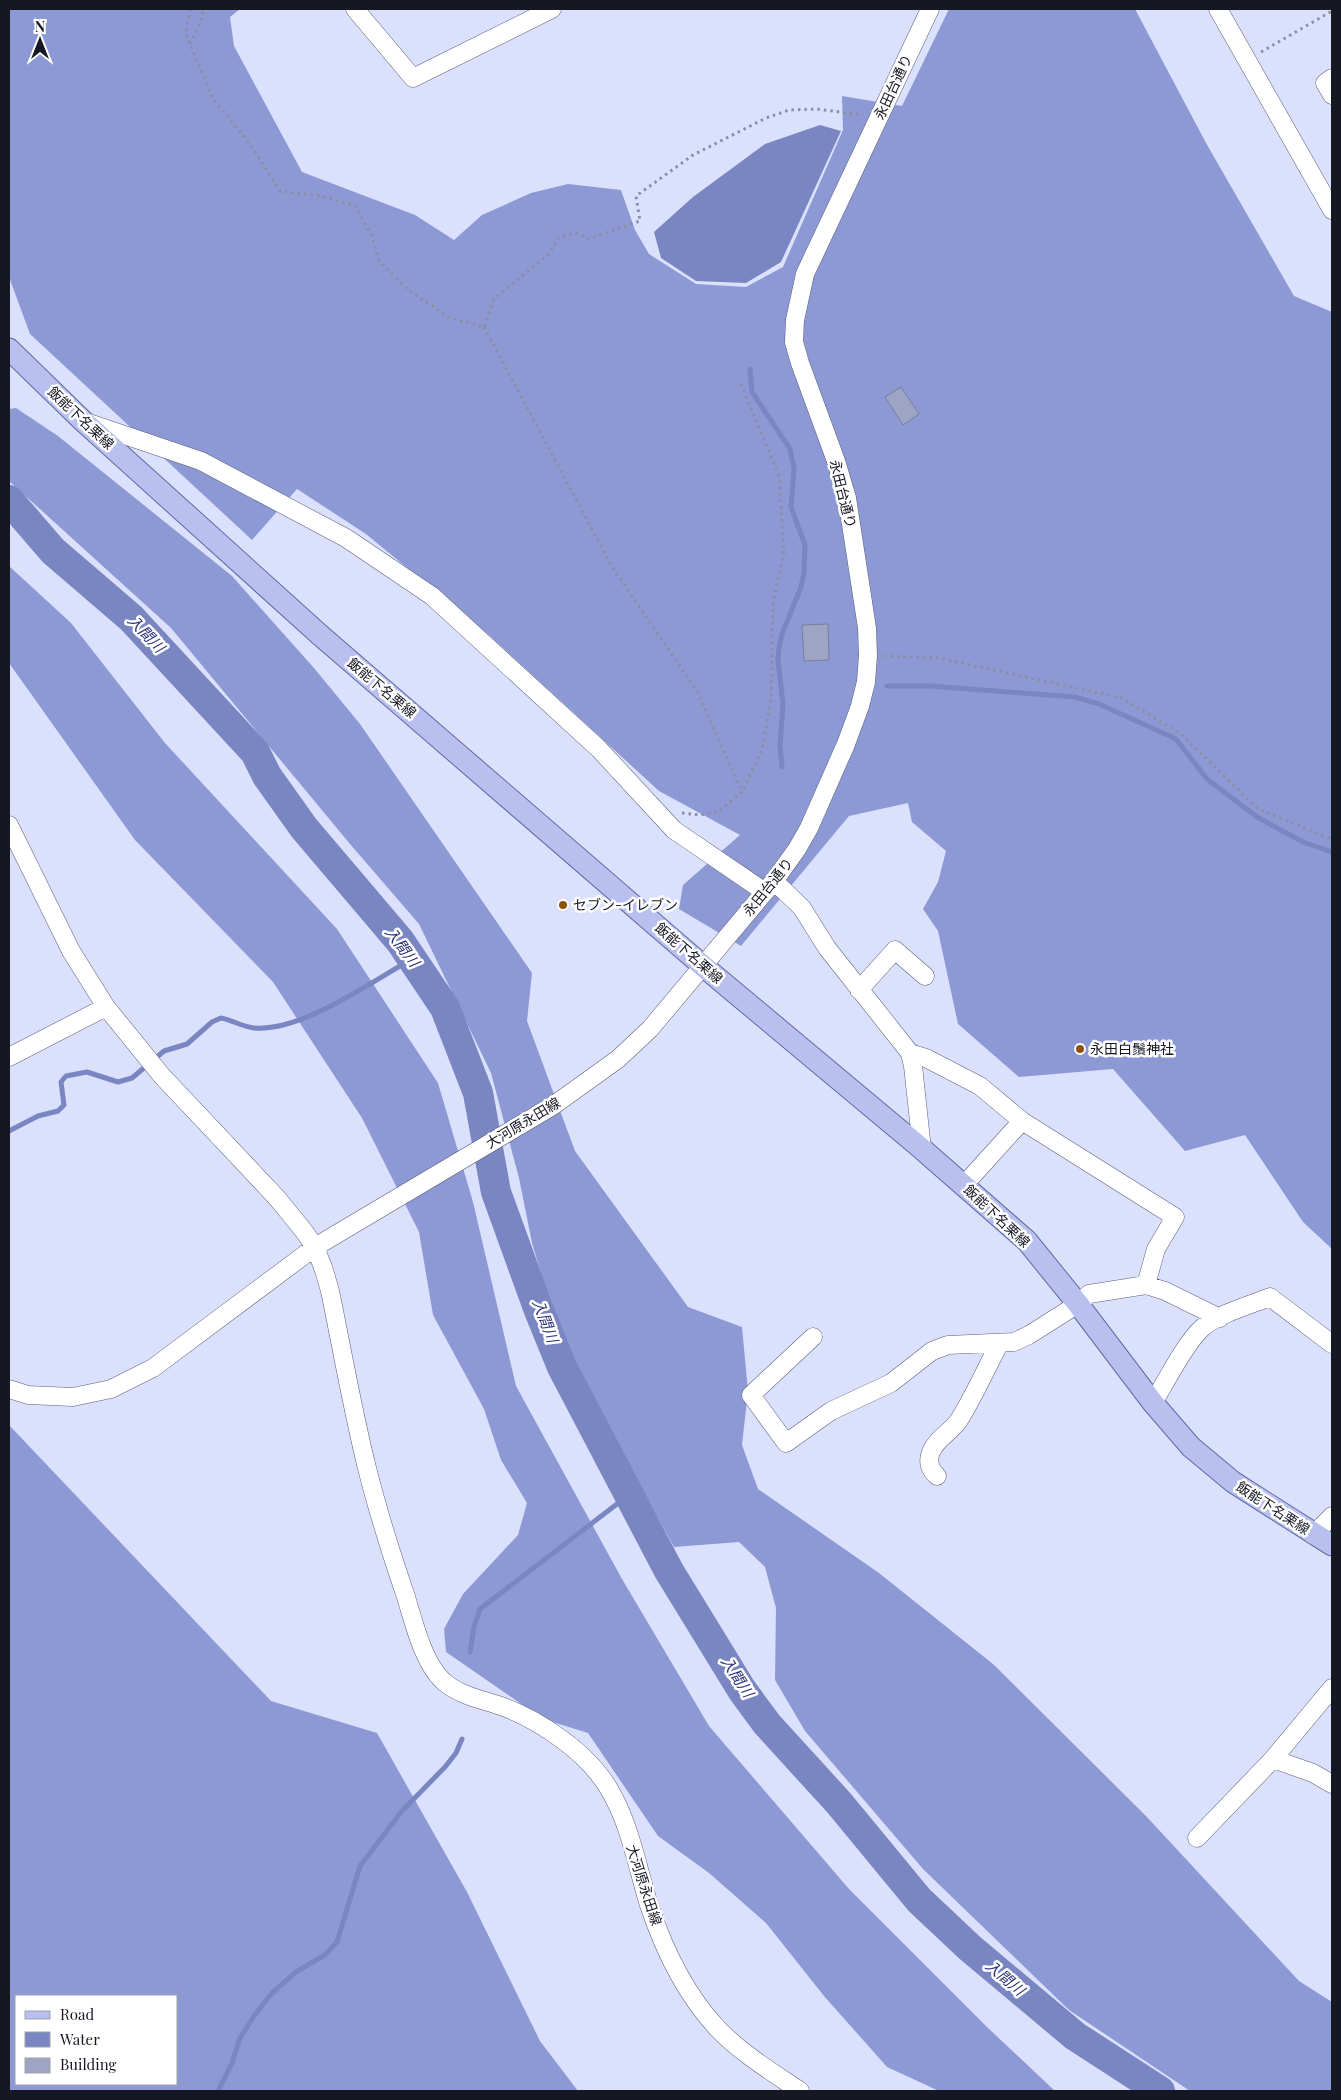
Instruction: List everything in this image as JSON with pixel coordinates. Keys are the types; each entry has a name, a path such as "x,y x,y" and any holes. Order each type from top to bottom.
{"main road":[{"name":"飯能下名栗線","path":"9,349 83,421 320,636 703,966 922,1149 1026,1241 1078,1304 1153,1403 1191,1446 1233,1482 1313,1535 1332,1545"}],"street":[{"path":"355,9 413,78 552,9"},
{"name":"永田台通り","path":"703,966 769,887 797,849 809,828 846,744 860,706 866,682 868,656 867,628 847,498 836,461 800,363 794,342 795,320 805,274 930,9"},
{"path":"1218,9 1332,210"},
{"path":"1332,78 1325,83 1332,95"},
{"path":"83,421 201,461 346,538 432,596 599,749 674,830 802,908 827,948 910,1053 922,1149"},
{"name":"大河原永田線","path":"9,825 71,951 106,1007 162,1076 277,1198 315,1247 330,1291 366,1464 420,1642 436,1672 444,1682 459,1692 503,1707 534,1721 570,1746 608,1787 622,1816 650,1907 669,1956 682,1981 718,2028 738,2047 800,2091"},
{"path":"859,990 895,950 925,976"},
{"name":"大河原永田線","path":"9,1389 28,1395 73,1398 111,1389 153,1368 315,1247 554,1105 618,1059 650,1029 703,966"},
{"path":"9,1057 106,1007"},
{"path":"910,1053 926,1058 980,1086 1022,1121 1175,1218 1156,1249 1146,1285"},
{"path":"964,1185 1022,1121"},
{"path":"813,1336 751,1395 786,1444 831,1411 891,1383 932,1351 948,1345 1014,1342 1029,1335 1078,1304 1089,1294 1146,1285 1166,1290 1220,1318"},
{"path":"1153,1403 1202,1328 1220,1318 1270,1297 1332,1344"},
{"path":"937,1476 931,1471 928,1462 930,1454 934,1446 958,1422 999,1344"},
{"path":"1313,1535 1332,1516"},
{"path":"1197,1838 1273,1758 1332,1688"},
{"path":"1273,1758 1313,1773 1332,1784"}],"path":[{"path":"190,9 186,34 212,97 250,144 280,191 321,196 355,206 371,234 379,261 408,290 450,318 484,327 611,565 698,693 742,792"},
{"path":"190,45 199,26 204,9"},
{"path":"1246,61 1332,11"},
{"path":"484,327 494,299 549,254 558,237 576,233 589,239 640,221 636,196 693,155 766,118 789,110 817,108 879,118"},
{"path":"679,813 699,815 718,812 742,792 762,750 771,699 772,602 784,551 778,476 741,384"},
{"path":"868,656 939,658 1122,698 1181,734 1258,809 1332,839"}],"shaded area":[{"path":"9,9 240,9 230,17 234,46 302,172 415,215 454,240 482,215 531,193 568,184 621,190 635,230 649,254 696,284 746,287 783,267 843,130 842,96 902,106 949,9 1135,9 1206,143 1294,296 1332,312 1332,1249 1303,1222 1245,1135 1185,1151 1113,1069 1019,1077 958,1024 938,931 923,909 938,882 946,851 912,822 908,803 849,816 741,946 679,909 683,885 740,835 659,791 489,635 366,534 297,489 252,540 30,334 9,277"},
{"path":"16,408 58,436 232,576 314,668 360,724 532,973 527,1021 575,1151 688,1307 742,1327 748,1391 742,1445 758,1489 879,1573 993,1664 1146,1816 1299,1981 1332,2002 1332,2091 1190,2091 1069,2010 923,1869 805,1731 775,1680 776,1608 765,1567 739,1542 674,1547 562,1343 532,1243 519,1178 491,1073 419,924 350,844 171,628 9,481 9,409"},
{"path":"9,566 71,623 165,743 337,929 438,1083 473,1202 516,1386 622,1579 709,1726 849,1889 987,2027 1055,2091 939,2091 887,2067 824,1996 766,1923 709,1873 658,1836 588,1733 543,1719 446,1652 444,1629 463,1594 518,1535 527,1503 501,1460 484,1409 433,1315 419,1232 362,1118 273,982 135,840 9,663"},
{"path":"9,1425 271,1701 377,1733 467,1892 540,2041 578,2091 9,2091"}],"water":[{"path":"820,125 841,131 781,262 746,283 696,281 661,258 654,232 693,197 765,144"}],"building":[{"path":"901,387 919,414 903,425 885,397"},
{"path":"828,624 829,660 804,661 802,625"}],"waterway":[{"path":"750,369 752,392 790,449 794,469 791,507 805,545 804,573 801,587 782,634 779,647 778,660 783,704 780,746 782,767"},
{"name":"入間川","path":"9,500 53,551 131,618 255,752 267,776 304,828 400,941 445,1008 478,1093 496,1192 538,1308 562,1367 669,1571 742,1690 767,1724 839,1803 919,1900 970,1948 1075,2036 1160,2091"},
{"path":"887,686 930,686 1075,697 1099,704 1176,739 1207,779 1257,817 1303,842 1332,852"},
{"path":"9,1131 38,1116 58,1111 64,1105 61,1082 66,1076 87,1072 118,1082 132,1078 164,1051 187,1044 212,1022 221,1018 254,1028 273,1027 293,1022 336,1004 412,959"},
{"path":"470,1652 474,1627 480,1609 630,1494"},
{"path":"218,2091 232,2063 240,2038 254,2016 272,1993 296,1972 325,1955 337,1942 360,1866 402,1811 445,1767 456,1753 462,1739"}],"place":[{"name":"セブン-イレブン","path":"563,905"},
{"name":"永田白鬚神社","path":"1080,1049"}]}
